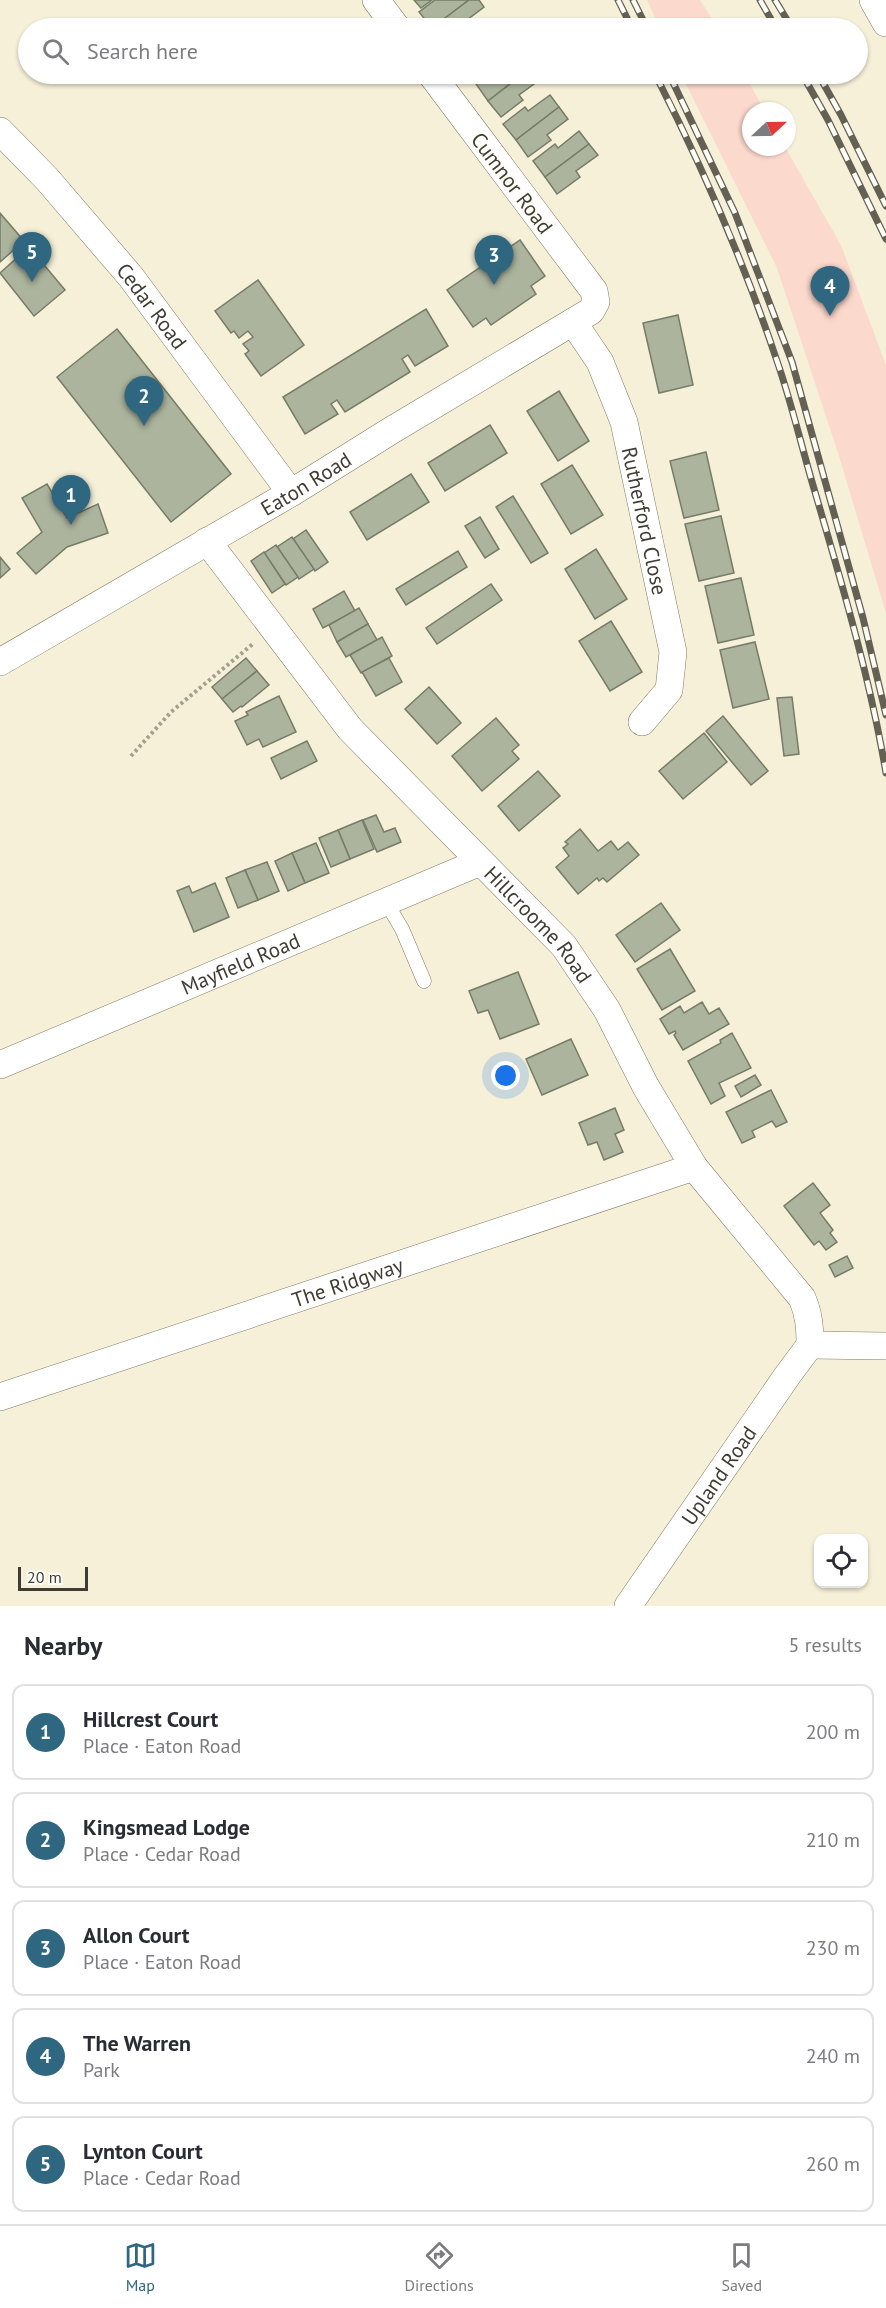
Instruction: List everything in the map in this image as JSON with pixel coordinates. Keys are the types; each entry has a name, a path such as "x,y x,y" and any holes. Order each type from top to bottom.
{"street":[{"path":"376,0 390,18"},
{"path":"873,0 886,23"},
{"name":"Cumnor Road","path":"439,84 594,291"},
{"name":"Cedar Road","path":"0,131 47,179 131,277 291,493"},
{"name":"Eaton Road","path":"0,662 291,493 591,311 596,302 594,291"},
{"name":"Rutherford Close","path":"573,322 600,362 624,422 673,652 669,690 642,723"},
{"name":"Hillcroome Road","path":"207,541 350,729 564,946 607,1010 646,1088 694,1167 798,1293 807,1311 810,1345"},
{"name":"Mayfield Road","path":"0,1065 480,862"},
{"name":"The Ridgway","path":"0,1397 694,1167"},
{"path":"810,1345 886,1346"},
{"name":"Upland Road","path":"628,1606 810,1345"}],"lane":[{"path":"386,902 402,929 424,981"}],"path":[{"path":"131,756 171,712 273,627"}],"shaded area":[{"path":"647,0 700,0 712,18 655,18"},
{"path":"686,84 750,84 760,102 742,102 742,156 790,156 841,245 886,365 886,613 838,453 777,268"}],"building":[{"path":"414,0 432,0 421,8"},
{"path":"435,0 469,0 445,18 424,18 419,12"},
{"path":"469,0 479,0 484,7 470,18 445,18"},
{"path":"476,84 510,84 488,101"},
{"path":"510,84 534,84 519,95 523,100 501,117 488,101"},
{"path":"550,95 559,107 516,140 503,124 525,107 528,111"},
{"path":"559,107 568,119 547,135 551,140 528,157 516,140"},
{"path":"579,131 589,144 545,177 533,161 555,144 558,148"},
{"path":"589,144 598,155 576,171 580,177 557,194 545,177"},
{"path":"0,213 24,241 0,262"},
{"path":"520,240 545,276 531,286 536,294 491,325 486,318 473,327 447,290"},
{"path":"29,247 65,290 34,316 0,273"},
{"path":"258,280 304,345 261,376 245,354 249,351 243,344 253,337 248,331 239,338 234,331 231,333 215,311"},
{"path":"426,309 448,346 415,366 408,355 402,359 410,372 345,412 337,400 331,404 338,414 305,434 283,397"},
{"path":"678,315 693,385 659,393 643,323"},
{"path":"117,329 231,474 171,522 57,377"},
{"path":"559,391 589,441 558,461 527,411"},
{"path":"490,425 507,453 445,491 428,463"},
{"path":"706,452 719,510 684,518 670,461"},
{"path":"572,465 603,515 571,534 541,484"},
{"path":"411,474 429,502 367,540 350,512"},
{"path":"47,484 67,518 98,504 108,533 67,547 36,574 17,553 42,532 22,498"},
{"path":"513,496 548,553 531,563 496,507"},
{"path":"721,516 734,573 699,581 685,524"},
{"path":"480,517 499,549 485,558 465,526"},
{"path":"306,530 328,562 315,571 293,539"},
{"path":"292,537 314,569 299,579 277,547"},
{"path":"276,545 298,577 286,585 264,553"},
{"path":"596,549 627,599 595,619 565,569"},
{"path":"458,551 467,567 406,605 396,589"},
{"path":"264,552 285,584 272,593 251,561"},
{"path":"0,557 10,569 0,578"},
{"path":"741,578 754,635 718,643 705,586"},
{"path":"491,584 502,600 437,644 426,628"},
{"path":"344,591 355,611 323,628 313,609"},
{"path":"359,608 368,624 337,642 329,625"},
{"path":"611,621 642,672 610,691 579,641"},
{"path":"368,624 377,640 346,657 337,642"},
{"path":"382,637 392,656 361,673 350,655"},
{"path":"755,642 769,699 733,708 720,650"},
{"path":"246,658 257,671 222,699 212,687"},
{"path":"389,658 402,682 376,696 362,672"},
{"path":"257,671 269,685 233,712 222,699"},
{"path":"429,687 461,723 437,744 405,709"},
{"path":"279,696 296,732 263,747 259,739 247,745 235,721 248,715 246,712"},
{"path":"792,697 799,754 784,756 777,698"},
{"path":"723,716 768,771 751,785 706,731"},
{"path":"496,718 519,745 512,751 519,759 482,791 452,756"},
{"path":"704,733 727,762 683,799 659,771"},
{"path":"307,741 317,761 281,779 271,758"},
{"path":"538,771 560,796 519,831 498,806"},
{"path":"376,815 384,832 395,828 401,842 377,852 363,820"},
{"path":"362,820 374,849 350,859 338,830"},
{"path":"580,829 598,851 611,841 618,850 628,842 639,855 607,882 603,878 599,881 597,878 578,894 556,867 569,856 563,848 568,844 565,842"},
{"path":"338,830 350,859 331,867 319,838"},
{"path":"316,843 329,873 305,883 292,853"},
{"path":"292,853 305,883 288,891 275,861"},
{"path":"267,862 279,891 258,900 245,870"},
{"path":"245,870 258,900 238,908 226,878"},
{"path":"215,883 229,917 194,932 177,891 189,886 192,893"},
{"path":"661,903 680,930 635,962 616,935"},
{"path":"670,949 695,991 662,1010 637,969"},
{"path":"518,972 539,1024 500,1039 488,1010 478,1013 469,991"},
{"path":"702,1002 709,1014 719,1008 729,1024 683,1050 674,1035 675,1031 669,1034 660,1019 680,1006 684,1013"},
{"path":"732,1033 751,1068 719,1083 725,1096 711,1104 688,1061 721,1043 720,1040"},
{"path":"571,1039 588,1075 542,1095 526,1059"},
{"path":"755,1075 761,1085 741,1097 735,1086"},
{"path":"771,1090 787,1122 776,1127 772,1121 752,1131 755,1137 742,1143 726,1112"},
{"path":"615,1108 624,1130 615,1134 623,1152 604,1160 597,1142 588,1145 579,1123"},
{"path":"813,1183 830,1205 820,1213 833,1230 830,1233 837,1242 826,1250 819,1241 814,1245 784,1206"},
{"path":"847,1256 853,1268 835,1277 829,1265"}],"railway":[{"path":"618,0 627,18"},
{"path":"633,0 642,18"},
{"path":"760,0 770,18"},
{"path":"775,0 786,18"},
{"path":"660,84 721,215 751,287 782,377 855,631 886,773"},
{"path":"674,84 735,213 792,362 863,618 886,715"},
{"path":"808,84 828,120 886,239"},
{"path":"824,84 886,206"}],"place":[{"name":"Lynton Court","path":"32,282"},
{"name":"Allon Court","path":"494,285"},
{"name":"The Warren","path":"830,316"},
{"name":"Kingsmead Lodge","path":"144,426"},
{"name":"Hillcrest Court","path":"71,525"}]}
